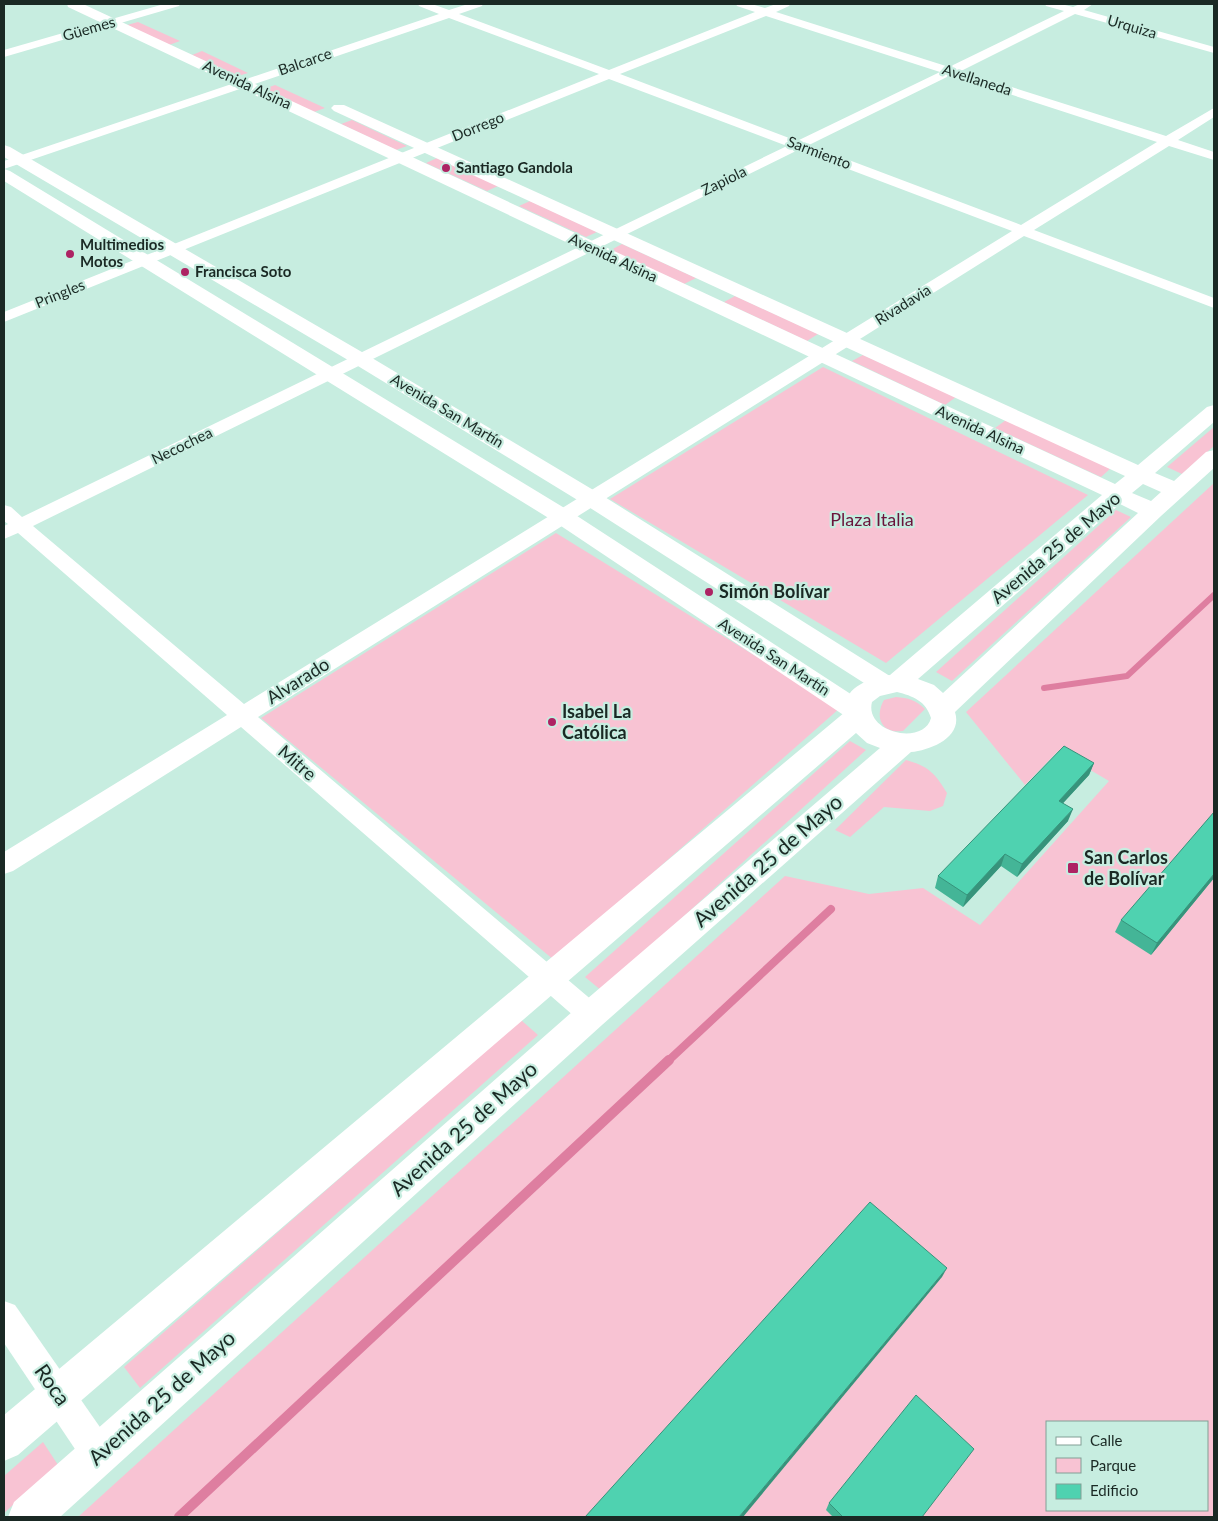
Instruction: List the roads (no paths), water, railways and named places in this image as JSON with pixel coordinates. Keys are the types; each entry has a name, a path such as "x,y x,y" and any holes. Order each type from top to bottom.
{"street":[{"name":"Avenida Alsina","path":"73,4 1153,511"},
{"path":"110,4 171,31"},
{"name":"Güemes","path":"4,54 175,4"},
{"name":"Sarmiento","path":"423,4 1214,303"},
{"name":"Balcarce","path":"9,158 243,84 478,4"},
{"name":"Avellaneda","path":"740,4 1214,156"},
{"name":"Dorrego","path":"171,250 785,4"},
{"name":"Urquiza","path":"1050,4 1214,50"},
{"name":"Zapiola","path":"360,359 1088,4"},
{"name":"Avenida Alsina","path":"241,63 294,87"},
{"name":"Avenida Alsina","path":"320,99 1177,491"},
{"name":"Rivadavia","path":"592,499 1214,112"},
{"name":"Avenida San Martín","path":"9,158 360,359 592,499 890,684"},
{"name":"Avenida San Martín","path":"4,174 563,517 858,714"},
{"name":"Pringles","path":"4,317 171,250"},
{"name":"Necochea","path":"9,523 360,359"},
{"name":"Avenida 25 de Mayo","path":"890,684 1118,495 1214,411"},
{"name":"Avenida 25 de Mayo","path":"942,709 1153,511 1214,457"},
{"name":"Alvarado","path":"4,864 592,499"},
{"name":"Mitre","path":"9,523 242,716 592,1015"},
{"path":"890,684 916,687 932,696 942,709 943,722 936,734 928,740 903,744 883,740 867,730 858,714 858,704 867,691 890,684"},
{"path":"4,1441 858,714"},
{"name":"Avenida 25 de Mayo","path":"29,1517 592,1015 903,744"},
{"name":"Roca","path":"4,1316 99,1455"}],"waterway":[{"path":"1044,688 1127,676 1214,595"},
{"path":"668,1061 831,909"},
{"path":"179,1517 669,1060"}],"place":[{"name":"Santiago Gandola","path":"446,168"},
{"name":"Multimedios Motos","path":"70,254"},
{"name":"Francisca Soto","path":"185,272"},
{"name":"Simón Bolívar","path":"709,592"},
{"name":"Isabel La Católica","path":"552,722"},
{"name":"San Carlos de Bolívar","path":"1073,868"}],"park label":[{"name":"Plaza Italia","path":"872,520"}]}
